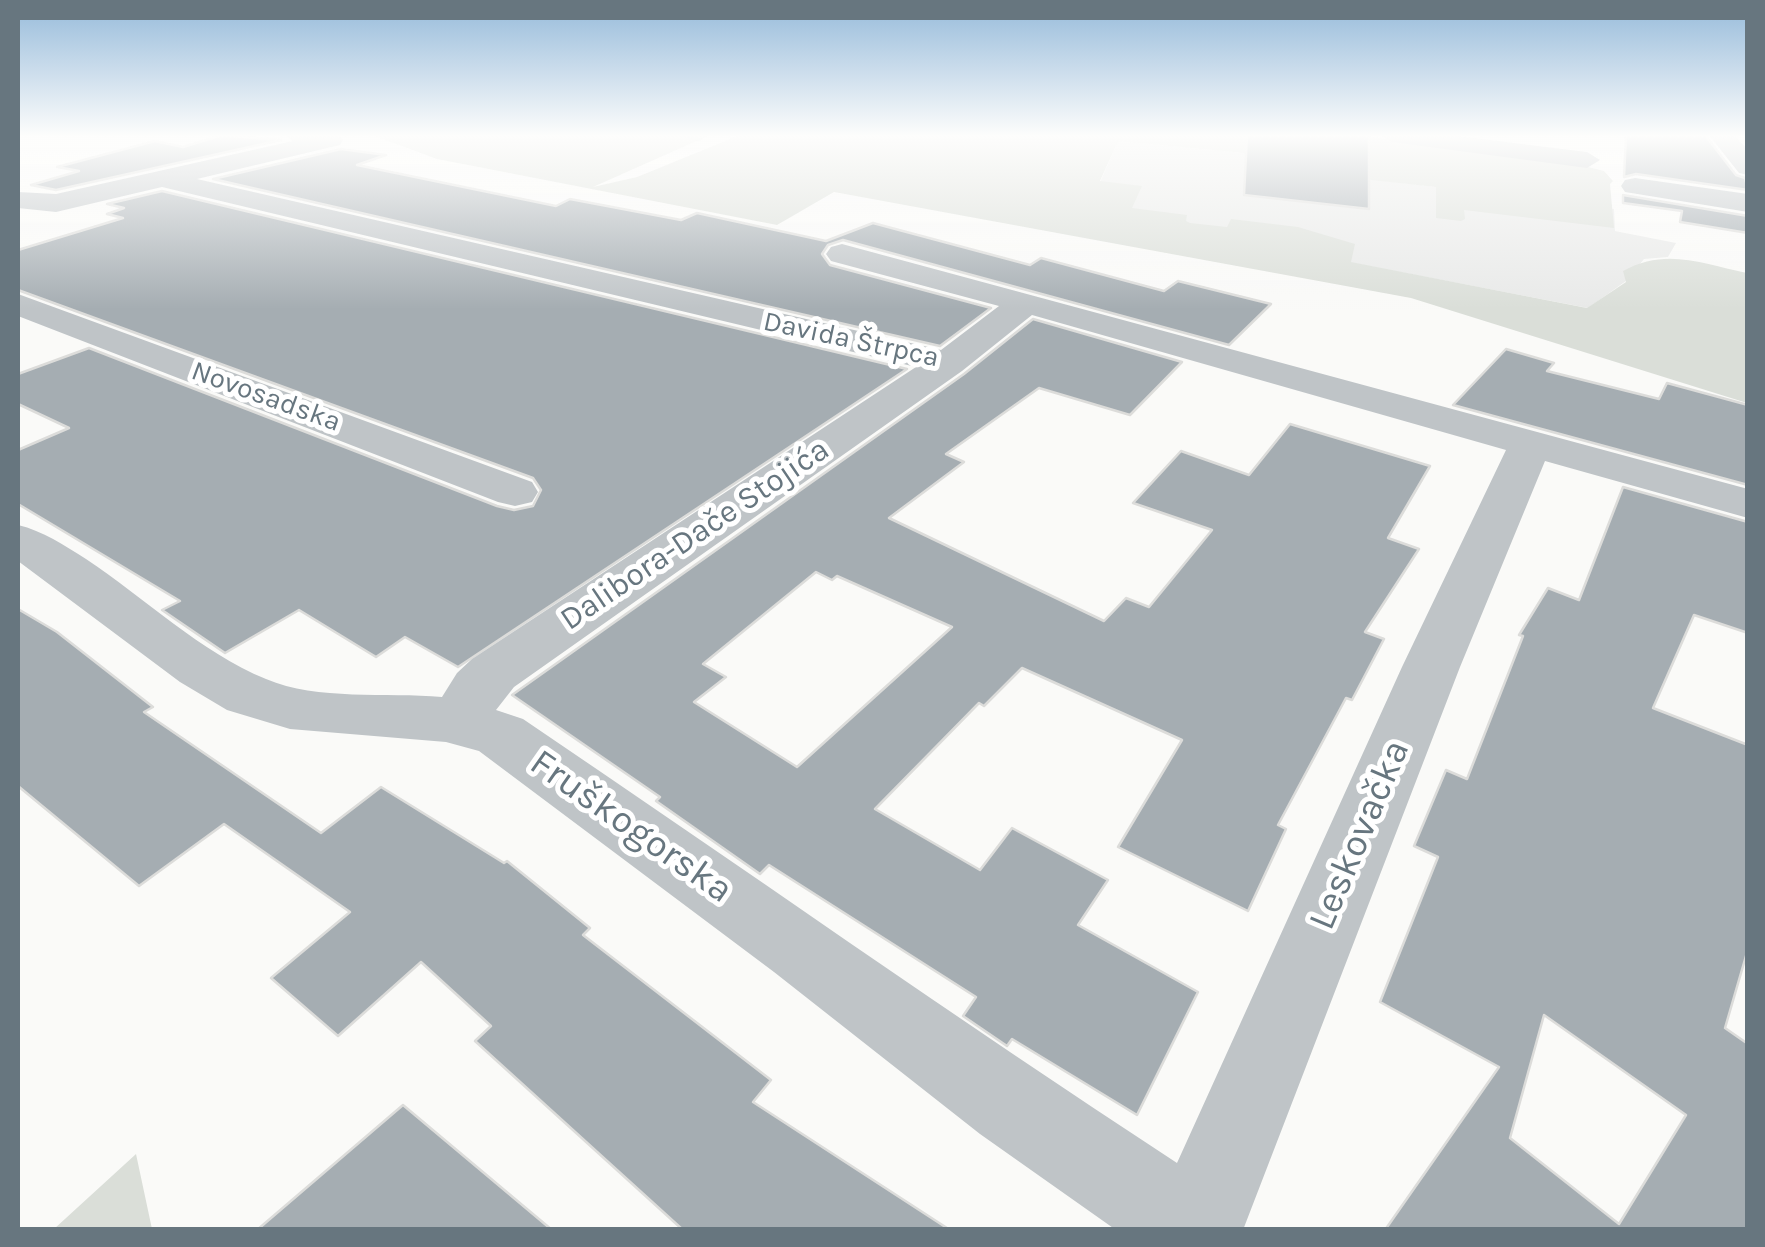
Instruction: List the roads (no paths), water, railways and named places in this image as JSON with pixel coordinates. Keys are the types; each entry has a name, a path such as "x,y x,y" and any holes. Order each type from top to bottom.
{"street":[{"path":"18,200 56,202 97,193"},
{"name":"Davida Štrpca","path":"224,193 948,363 1026,302"},
{"path":"1681,193 1748,204"},
{"path":"18,227 56,202"},
{"path":"842,254 1748,504"},
{"name":"Novosadska","path":"18,304 515,492"},
{"name":"Dalibora-Dače Stojića","path":"458,722 478,688 493,673 948,363"},
{"name":"Leskovačka","path":"1196,1229 1431,667 1530,445"},
{"name":"Fruškogorska","path":"18,540 195,664 256,700 316,714 458,722 501,735 801,948 1010,1104 1196,1229"}]}
